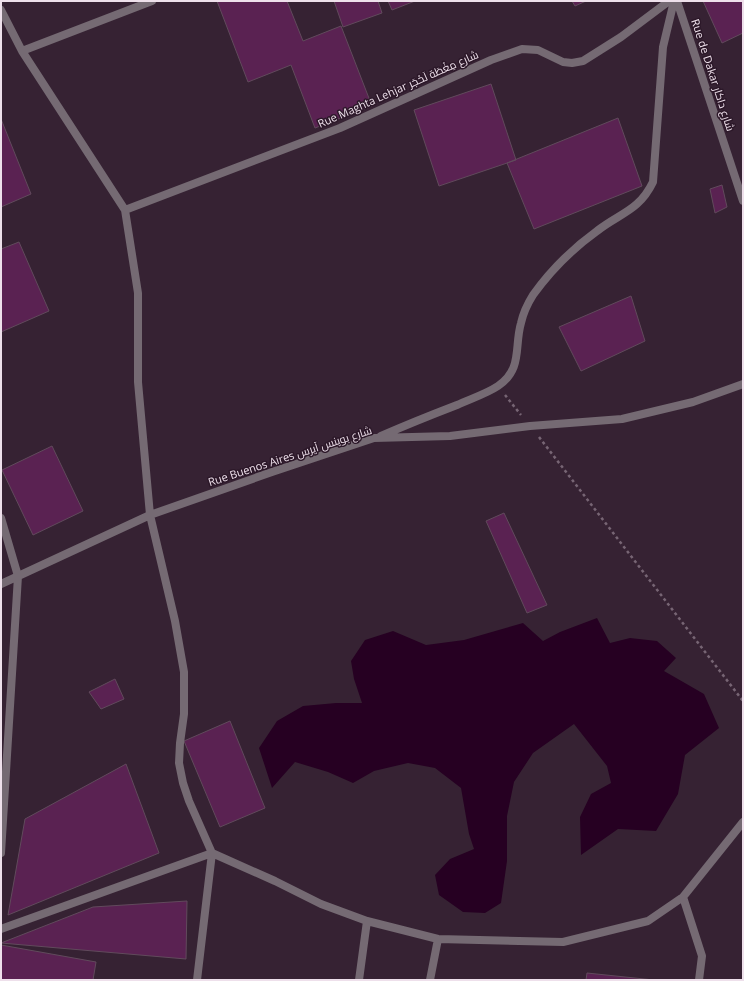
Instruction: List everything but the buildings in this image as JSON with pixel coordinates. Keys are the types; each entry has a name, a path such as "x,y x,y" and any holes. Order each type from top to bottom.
{"street":[{"path":"22,51 152,1"},
{"name":"Rue Maghta Lehjar شارع مِغْطَة لَحْجَر","path":"125,210 340,128 491,60 522,49 538,50 563,62 572,63 583,61 621,37 669,1"},
{"path":"374,438 474,398 498,386 511,373 518,356 520,324 532,298 547,276 575,248 598,230 633,209 648,192 653,182 663,47 676,1"},
{"name":"Rue de Dakar شارع داكار","path":"676,1 743,200"},
{"path":"1,10 22,51 125,210 138,293 138,382 150,515 175,621 184,672 184,714 179,763 183,783 201,831 212,853 197,980"},
{"path":"734,176 743,173"},
{"name":"Rue Buenos Aires شارع بوينس آيرس","path":"1,584 150,515 374,438 450,436 530,426 622,419 693,402 743,384"},
{"path":"1,518 18,576 1,853"},
{"path":"1,929 212,853 275,881 321,904 367,921 438,939 562,942 648,921 683,897 743,822"},
{"path":"683,897 702,956 699,980"},
{"path":"359,980 367,921"},
{"path":"430,980 438,939"}],"path":[{"path":"498,386 743,701"}],"shaded area":[{"path":"597,618 610,643 630,638 657,641 676,658 664,671 704,694 719,728 685,755 678,794 656,831 618,829 581,855 580,817 591,794 611,783 607,766 574,724 533,753 514,782 507,816 507,861 501,903 485,913 463,912 439,895 435,875 450,859 474,849 469,834 461,788 435,768 408,763 374,771 353,783 328,772 295,762 272,788 259,748 277,721 303,706 336,703 362,703 354,679 351,661 365,640 393,631 426,645 464,640 523,623 543,641 560,632"}]}
